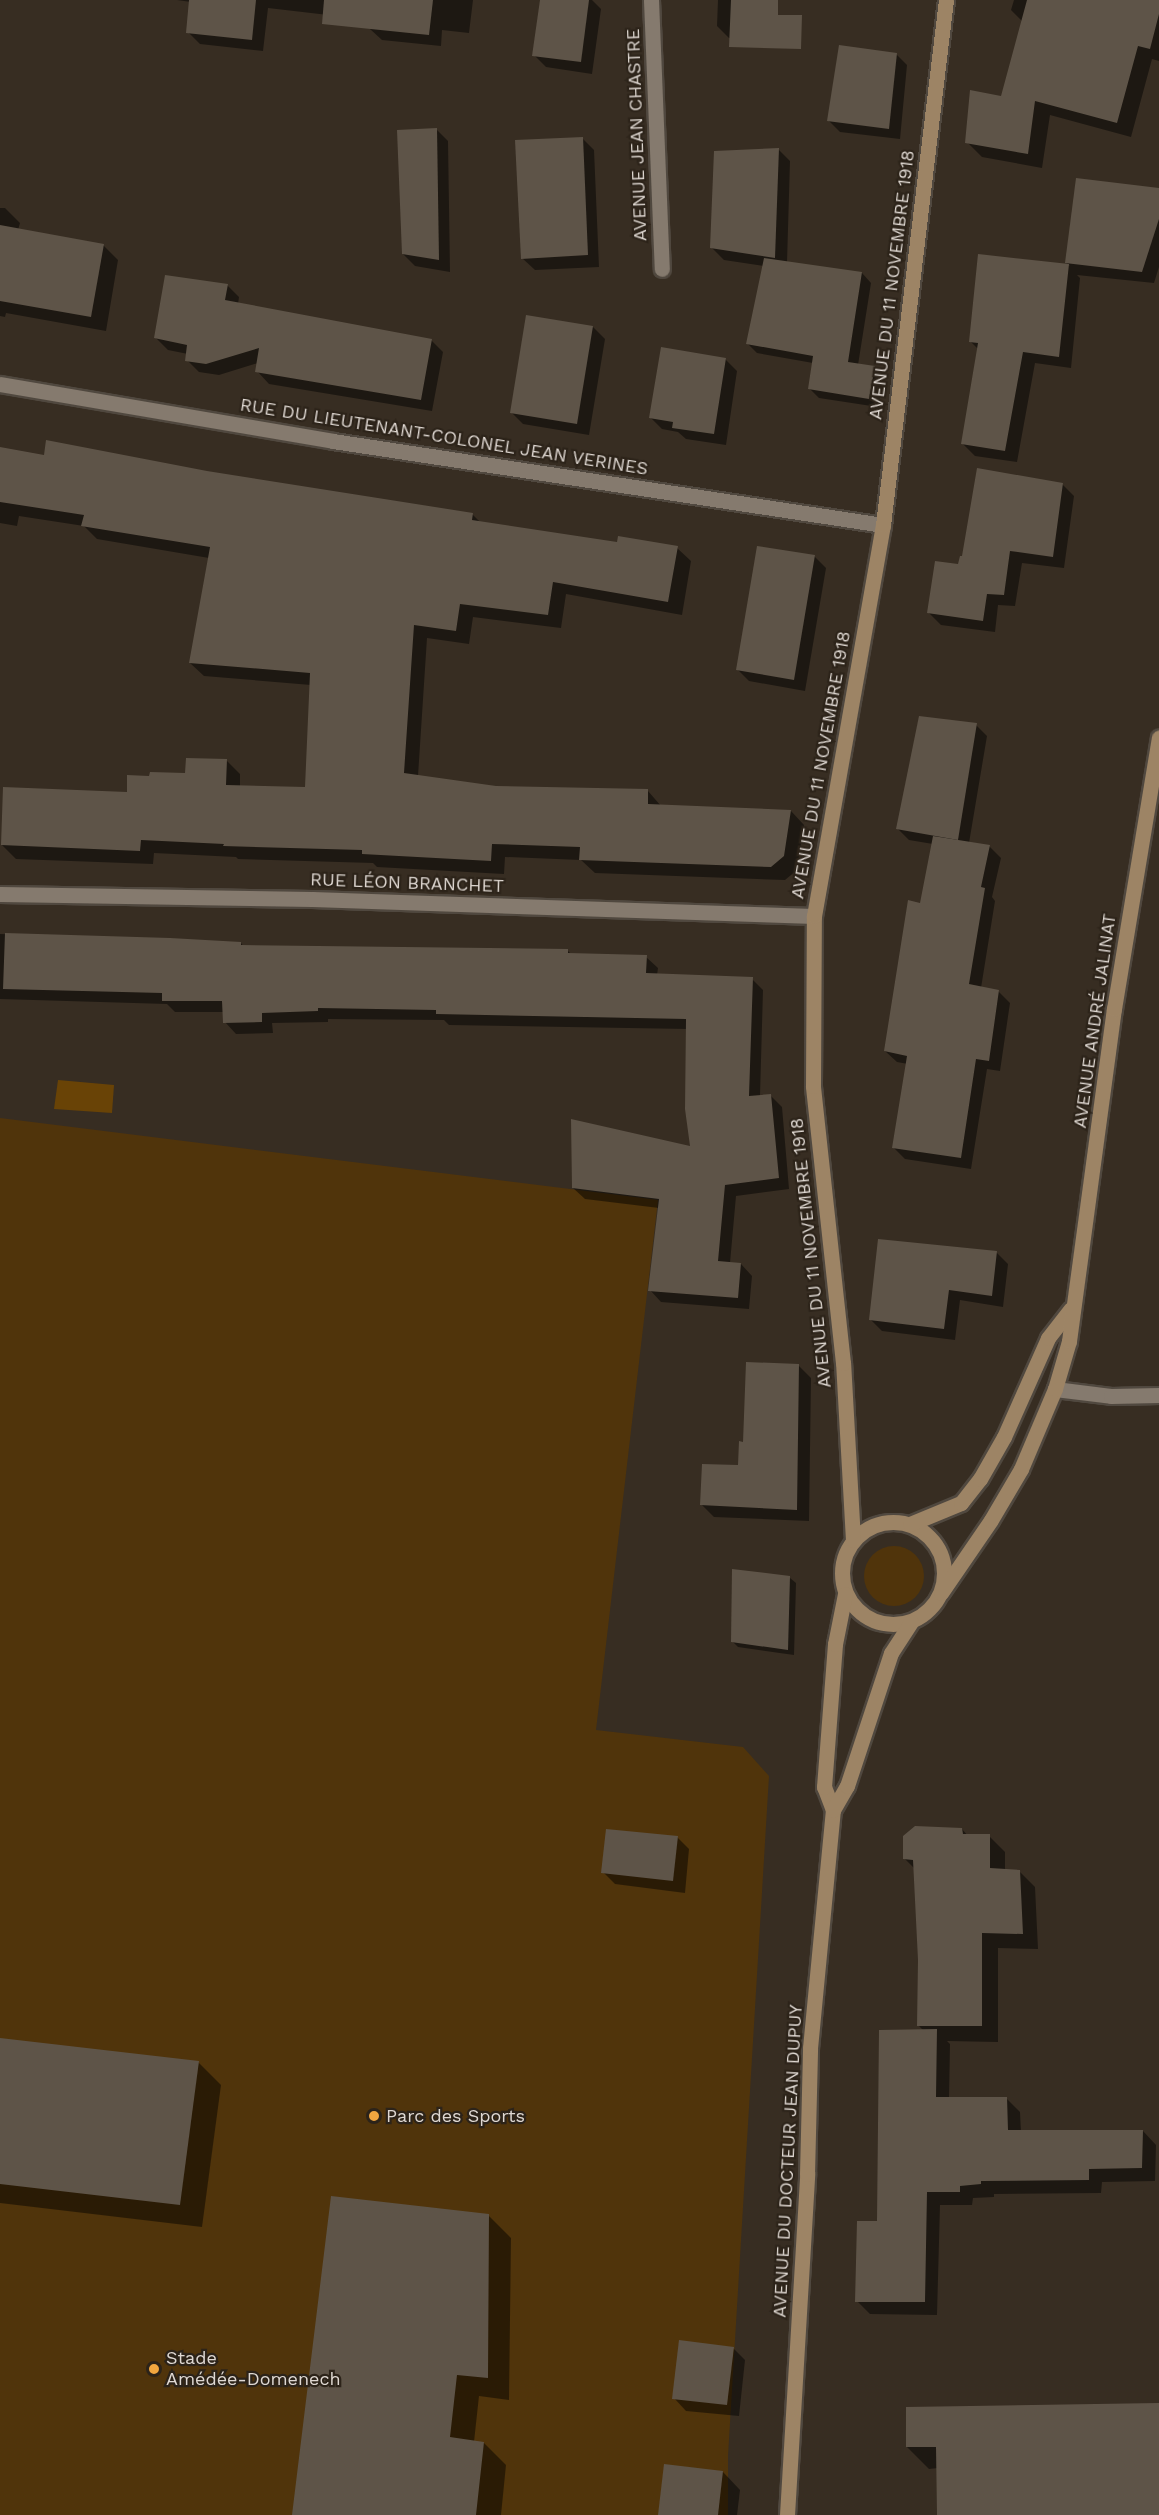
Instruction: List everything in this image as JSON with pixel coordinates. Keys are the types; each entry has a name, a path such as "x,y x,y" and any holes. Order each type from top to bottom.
{"street":[{"name":"AVENUE JEAN CHASTRE","path":"651,0 662,269"},
{"name":"AVENUE DU 11 NOVEMBRE 1918","path":"854,1540 843,1363 813,1086 814,916 883,525 946,0"},
{"name":"RUE DU LIEUTENANT-COLONEL JEAN VERINES","path":"0,384 333,441 883,525"},
{"name":"AVENUE ANDRÉ JALINAT","path":"941,1593 991,1520 1021,1469 1055,1389 1069,1341 1071,1309 1114,1009 1159,738"},
{"name":"RUE LÉON BRANCHET","path":"0,894 324,900 814,916"},
{"path":"910,1524 961,1503 980,1479 1004,1437 1048,1338 1071,1309"},
{"path":"1055,1389 1111,1396 1159,1395"},
{"path":"894,1521 910,1524 924,1532 936,1544 943,1560 944,1576 941,1593 934,1605 911,1622 896,1625 880,1623 866,1617 854,1607 845,1594 842,1566 854,1540 865,1530 894,1521"},
{"name":"AVENUE DU DOCTEUR JEAN DUPUY","path":"833,1810 824,1788 835,1644 845,1594"},
{"name":"AVENUE DU DOCTEUR JEAN DUPUY","path":"787,2515 806,2197 810,2048 833,1810 847,1786 891,1653 911,1622"}],"shaded area":[{"path":"58,1080 114,1085 112,1113 54,1109"},
{"name":"Parc des Sports","path":"0,1118 658,1200 596,1730 743,1747 769,1776 728,2456 728,2515 0,2515"},
{"path":"894,1546 915,1555 924,1576 915,1597 894,1606 873,1597 864,1576 873,1555"}],"building":[{"path":"189,0 256,0 252,40 186,33"},
{"path":"324,0 433,0 429,35 322,24"},
{"path":"540,0 589,0 581,62 532,56"},
{"path":"731,0 778,0 778,15 802,15 801,49 729,47"},
{"path":"1027,0 1159,0 1159,14 1150,49 1138,46 1117,123 1035,101 1028,154 965,143 970,90 1001,96"},
{"path":"839,45 897,53 889,129 827,121"},
{"path":"437,128 439,260 402,254 397,130"},
{"path":"583,137 588,255 521,259 515,140"},
{"path":"779,148 775,258 710,248 714,151"},
{"path":"1076,178 1159,188 1159,219 1142,272 1065,263"},
{"path":"0,225 104,244 91,317 0,301"},
{"path":"978,254 1069,264 1059,357 1023,352 1005,451 961,444 978,343 969,342"},
{"path":"764,258 862,272 848,362 875,366 869,399 808,389 813,356 746,344"},
{"path":"165,275 228,284 225,300 432,339 421,400 255,372 259,348 206,364 185,361 187,345 154,338"},
{"path":"526,315 593,326 577,424 510,413"},
{"path":"661,347 726,358 714,434 672,428 673,422 649,418"},
{"path":"46,440 207,471 473,513 472,520 617,542 618,536 678,546 668,602 553,582 548,615 460,604 456,631 414,625 404,773 496,786 648,789 648,804 791,810 784,856 771,867 579,860 580,847 492,844 491,861 362,854 362,850 223,846 224,844 141,840 140,851 1,845 3,787 127,792 127,775 149,776 150,772 185,773 186,758 227,759 226,785 305,787 310,673 189,663 210,547 81,526 84,515 0,502 0,447 44,455"},
{"path":"977,468 1063,483 1053,557 1010,551 1004,595 987,594 983,621 927,613 935,561 958,564 962,556"},
{"path":"757,546 815,555 794,680 736,670"},
{"path":"919,716 977,723 958,840 896,829"},
{"path":"933,836 990,845 981,887 985,888 969,984 999,990 989,1061 976,1059 961,1158 892,1148 907,1056 884,1051 908,900 920,903"},
{"path":"5,933 170,938 241,942 241,945 568,949 568,953 647,955 646,973 753,977 749,1096 771,1094 779,1178 725,1185 718,1261 741,1263 738,1298 648,1291 659,1199 572,1188 571,1119 690,1146 685,1109 686,1019 436,1014 436,1010 318,1008 318,1011 262,1013 262,1022 223,1023 222,1001 162,1001 162,993 3,989"},
{"path":"878,1239 997,1251 992,1296 949,1290 944,1329 869,1320"},
{"path":"746,1362 799,1364 797,1510 700,1505 702,1464 738,1465 739,1441 743,1442"},
{"path":"732,1569 790,1576 788,1650 731,1642"},
{"path":"915,1826 962,1828 963,1834 990,1834 990,1868 1020,1870 1023,1934 982,1933 982,2026 917,2026 918,1960 913,1860 903,1859 903,1836"},
{"path":"606,1829 678,1836 673,1881 601,1873"},
{"path":"937,2029 936,2097 1007,2097 1008,2130 1143,2130 1142,2168 1089,2169 1089,2180 981,2181 981,2184 960,2186 960,2192 927,2192 925,2302 855,2302 857,2221 877,2221 879,2030"},
{"path":"0,2038 199,2061 180,2205 0,2184"},
{"path":"331,2196 489,2214 488,2378 457,2375 450,2437 484,2442 476,2515 292,2515"},
{"path":"679,2340 734,2347 727,2405 672,2399"},
{"path":"1159,2403 1159,2515 937,2515 936,2447 906,2447 906,2407"},
{"path":"664,2464 723,2471 718,2515 658,2515"}],"place":[{"name":"Parc des Sports","path":"374,2116"},
{"name":"Stade Amédée-Domenech","path":"154,2369"}]}
